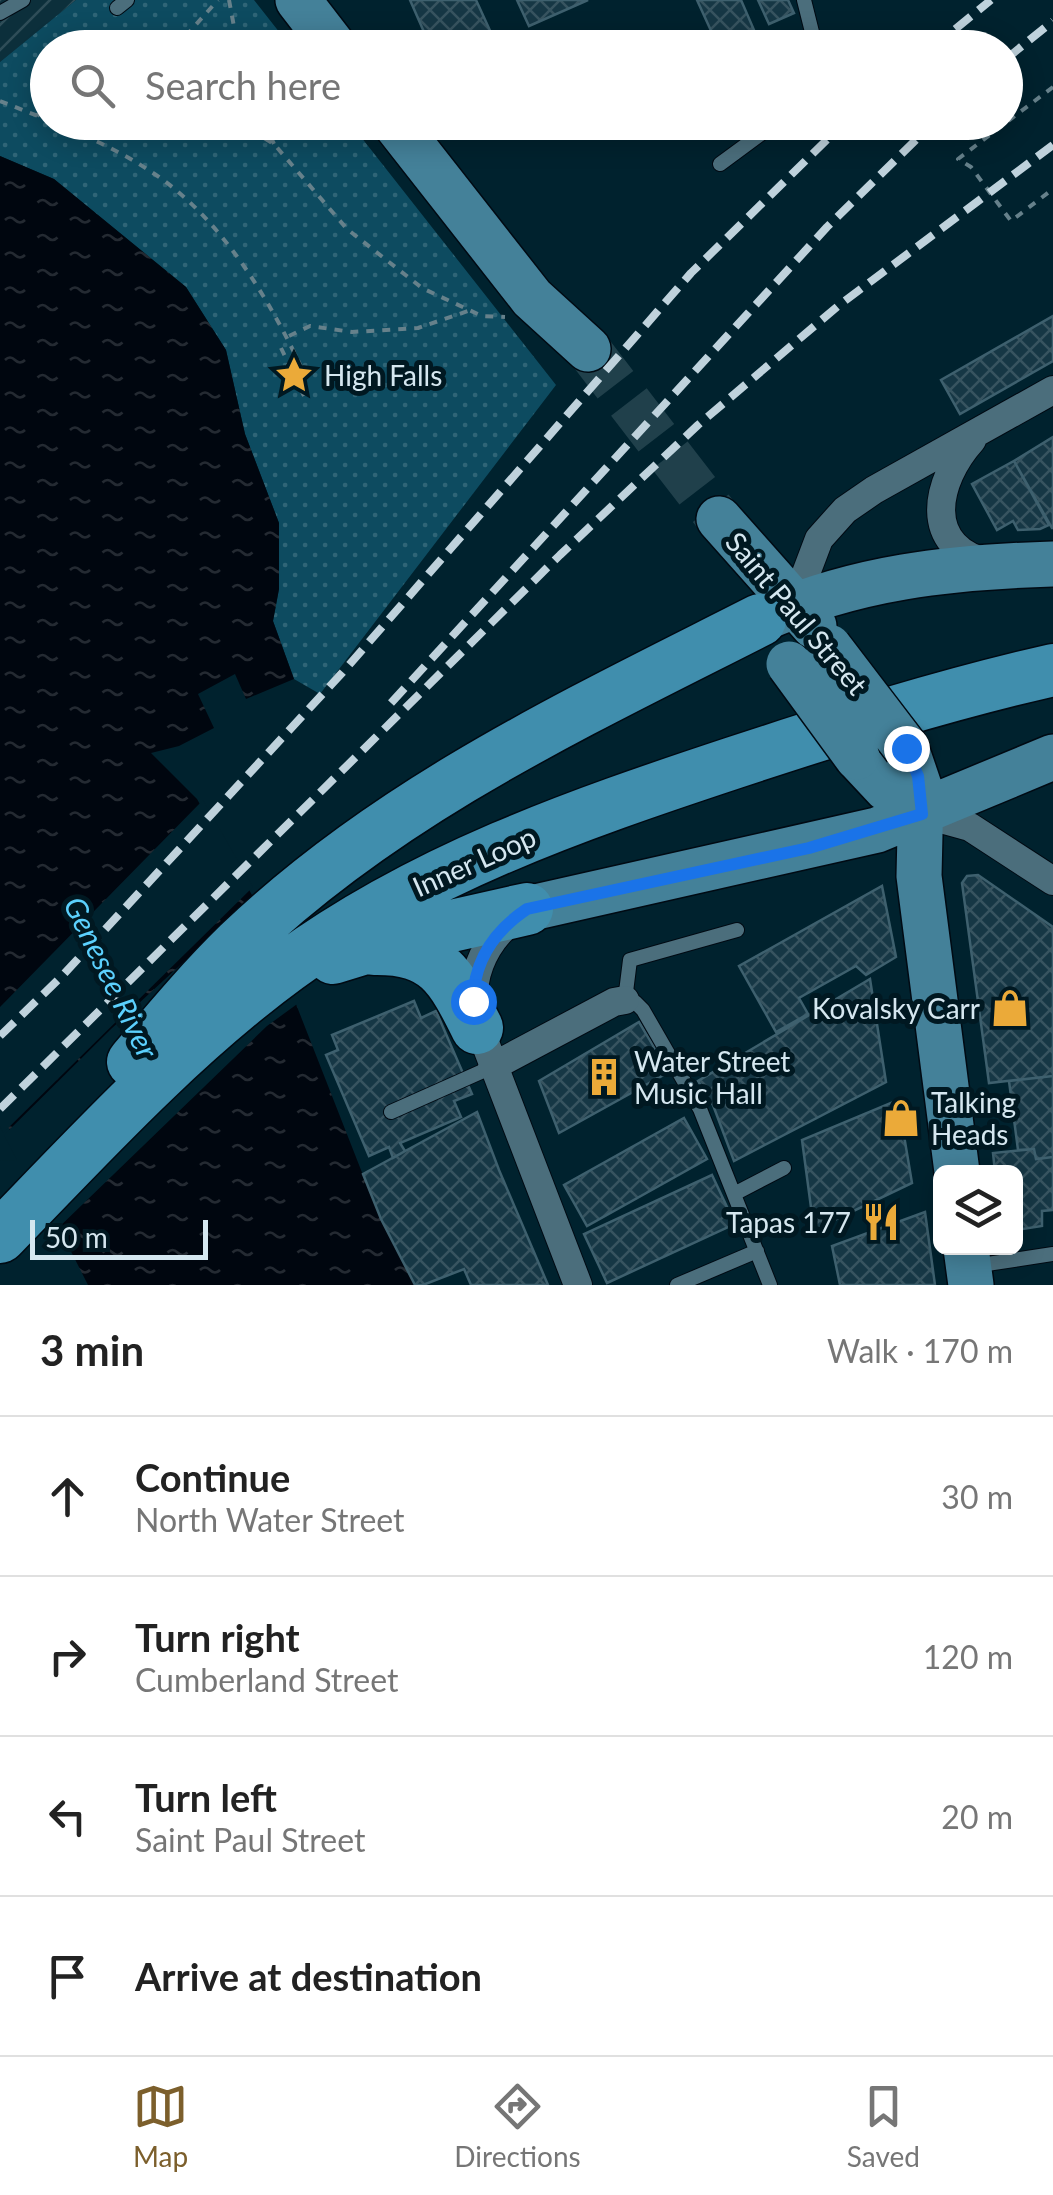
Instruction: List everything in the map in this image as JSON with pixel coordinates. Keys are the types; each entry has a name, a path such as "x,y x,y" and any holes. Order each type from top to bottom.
{"highway":[{"path":"284,947 373,834 462,776 565,718 777,612"},
{"name":"Inner Loop","path":"0,1237 220,1023 284,947 406,856 567,787 857,690 1053,639"},
{"name":"Inner Loop","path":"284,947 568,820 877,716 1053,670"},
{"path":"347,953 527,909"},
{"path":"0,1194 133,1062 204,980 284,947 347,953 405,950 429,958 456,988 484,1048"}],"main road":[{"path":"298,0 321,30"},
{"path":"407,140 522,305 580,357"},
{"name":"Saint Paul Street","path":"711,526 809,656 858,757 886,788 922,814"},
{"path":"777,612 886,578 1053,564"},
{"name":"Saint Paul Street","path":"809,656 906,748 918,776 922,814 919,876 956,1165"},
{"path":"527,909 877,830 1053,757"}],"street":[{"path":"777,612 819,539 844,510 1053,390"},
{"path":"984,429 962,452 947,478 941,494 942,520 949,538 962,552 1004,566"},
{"path":"922,814 970,827 1053,881"},
{"path":"527,909 503,927 480,961 473,988 484,1048 578,1285"},
{"path":"484,1048 625,1000"}],"lane":[{"path":"0,13 23,0"},
{"path":"804,0 812,30"},
{"path":"720,164 753,140"},
{"path":"736,930 630,960 625,1000 635,1002 643,1010 700,1108 770,1285"},
{"path":"392,1112 484,1048"},
{"path":"734,1194 784,1168"},
{"path":"677,1285 757,1251"},
{"path":"969,1266 1053,1254"}],"path":[{"path":"191,30 218,0"},
{"path":"229,0 235,30"},
{"path":"1023,110 1053,88"},
{"path":"0,101 30,114"},
{"path":"94,140 152,172 206,220 247,268 303,371 294,375"},
{"path":"267,140 274,144"},
{"path":"272,140 347,230 422,288 490,319 508,316 522,305"},
{"path":"983,140 958,159 971,167 1011,221 1053,189"},
{"path":"287,337 310,326 352,332 418,328 468,311"},
{"path":"281,348 304,396"}],"shaded area":[{"path":"0,0 76,0 39,30 30,30 30,38 0,62"},
{"path":"76,0 254,0 278,30 39,30"},
{"path":"30,38 30,140 363,140 556,385 320,694 294,679 273,621 279,589 279,523 245,434 226,350 186,287 54,179 0,156 0,62"}],"water":[{"name":"Genesee River","path":"0,156 54,179 186,287 226,350 245,434 279,523 279,589 273,621 294,679 246,699 235,674 198,694 214,728 179,746 151,753 197,799 256,902 372,1198 415,1285 88,1285 0,1111"}],"pier":[{"path":"203,800 253,887 3,1133 0,1007"},
{"path":"257,894 300,1002 267,1026 54,1232 0,1232 0,1161 17,1160 4,1135"}],"building":[{"path":"410,0 476,0 490,30 423,30"},
{"path":"517,0 588,0 529,26"},
{"path":"697,0 741,0 754,30 711,30"},
{"path":"758,0 788,0 794,13 769,24"},
{"path":"1053,316 1053,361 960,414 941,380"},
{"path":"1053,437 1053,528 1052,528 1014,461"},
{"path":"1014,461 1049,525 1018,530 1013,521 997,530 972,484"},
{"path":"978,875 1053,927 1053,1076 989,1083 962,883 967,876"},
{"path":"882,886 896,957 866,975 856,966 799,998 808,1014 776,1032 739,966"},
{"path":"870,979 886,1082 734,1161 713,1105 698,1081"},
{"path":"414,1001 421,1018 436,1011 472,1094 454,1101 461,1117 400,1143 405,1151 393,1158 389,1147 369,1156 326,1055 338,1050 332,1035"},
{"name":"Water Street Music Hall","path":"639,1022 669,1072 559,1133 539,1081"},
{"path":"1053,1076 1053,1157 1036,1159 1034,1149 1018,1150 1009,1081"},
{"path":"898,1100 912,1183 814,1230 802,1140"},
{"path":"477,1112 548,1285 471,1285 464,1269 415,1285 381,1219 363,1174"},
{"path":"684,1118 707,1159 587,1226 564,1185"},
{"path":"1034,1149 1036,1159 1053,1157 1053,1210 1042,1211 1042,1226 1023,1229 1023,1165 994,1165 993,1153"},
{"path":"712,1175 735,1224 607,1283 584,1234"},
{"path":"925,1212 935,1285 840,1285 832,1246"}],"tunnel":[{"path":"588,349 719,519"}],"railway":[{"path":"954,30 991,0"},
{"path":"1023,45 1053,21"},
{"path":"0,1036 63,975 342,673 691,273 827,140"},
{"path":"391,703 827,227 916,140"},
{"path":"0,1109 560,555 698,425 838,306 1053,145"}],"place":[{"name":"High Falls","path":"294,375"},
{"name":"Kovalsky Carr","path":"1010,1008"},
{"name":"Water Street Music Hall","path":"604,1077"},
{"name":"Talking Heads","path":"901,1118"},
{"name":"Tapas 177","path":"881,1222"}],"route":[{"path":"473,1001 476,974 486,949 503,927 527,909 809,848 922,814 918,776 906,748"}]}
